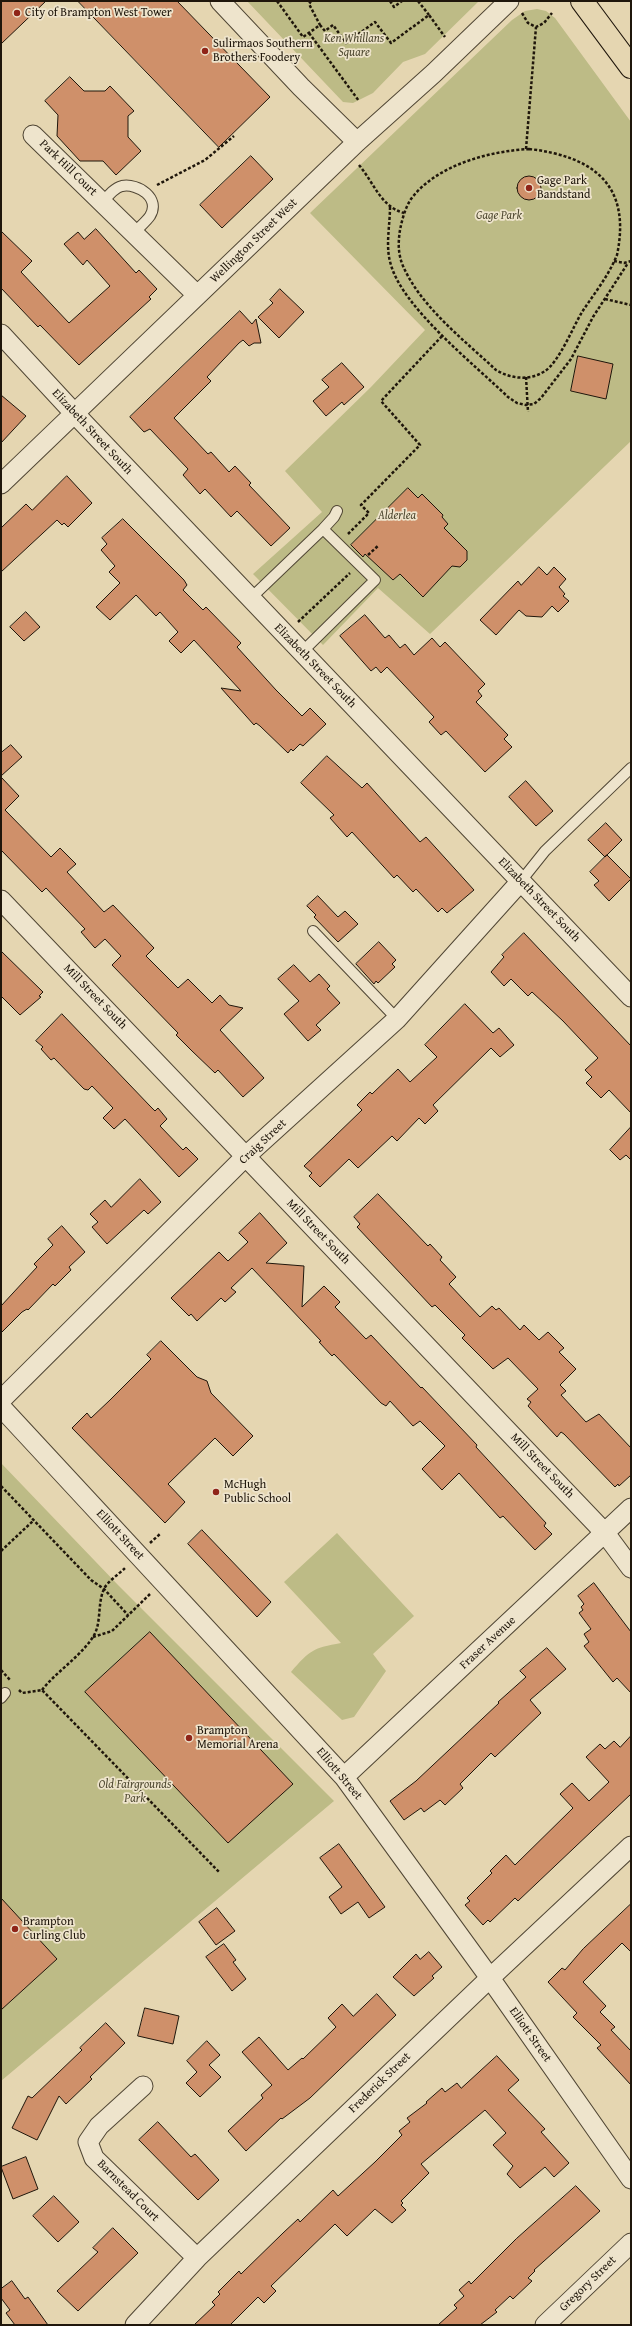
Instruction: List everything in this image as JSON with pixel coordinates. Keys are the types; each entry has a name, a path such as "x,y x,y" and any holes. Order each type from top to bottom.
{"main road":[{"path":"582,1 631,67"}],"street":[{"path":"220,1 301,87 357,142"},
{"name":"Wellington Street West","path":"1,484 357,142 434,73 515,6"},
{"name":"Park Hill Court","path":"34,134 135,232 197,295"},
{"name":"Elizabeth Street South","path":"1,334 75,414 631,997"},
{"name":"Craig Street","path":"1,1400 246,1156 397,1019 521,881"},
{"name":"Mill Street South","path":"1,900 605,1533 631,1568"},
{"name":"Elliott Street","path":"1,1407 344,1777 490,1978 631,2179"},
{"name":"Fraser Avenue","path":"344,1777 631,1508"},
{"name":"Frederick Street","path":"135,2325 197,2258 490,1978 631,1846"},
{"name":"Barnstead Court","path":"144,2086 99,2126 88,2142 94,2158 197,2258"},
{"name":"Gregory Street","path":"545,2325 631,2243"}],"lane":[{"name":"Park Hill Court","path":"103,202 116,189 123,186 140,188 146,192"},
{"path":"135,232 151,211 151,203 146,192"},
{"path":"251,598 334,517 337,511"},
{"path":"302,652 375,580 322,529"},
{"path":"521,881 545,851 631,768"},
{"path":"313,931 397,1019"}],"path":[{"path":"277,1 303,37 320,25"},
{"path":"311,1 309,4 320,25 325,31 333,25 346,43 375,22 391,43 429,15"},
{"path":"390,1 394,7 402,1"},
{"path":"418,1 445,37"},
{"path":"515,6 528,24 536,27 544,23 552,13"},
{"path":"526,149 536,27"},
{"path":"309,33 359,101"},
{"path":"146,192 205,160 234,136"},
{"path":"611,181 594,168 582,162 553,153 526,149 512,150 487,156 444,172 415,194 404,214 400,236 400,256 406,271 419,294 496,370 514,377 526,377 542,373 552,365 574,325 614,261 622,237 624,214"},
{"path":"358,165 390,207 404,214"},
{"path":"390,207 388,253 393,271 411,301 443,335 512,401 527,405 541,398 567,366 605,299 629,262 614,261"},
{"path":"605,299 631,306"},
{"path":"338,545 369,513 361,505 420,445 381,401 443,335"},
{"path":"526,377 528,412"},
{"path":"284,633 300,620 378,544"},
{"path":"1,1487 91,1580 104,1589 128,1615"},
{"path":"1,1551 34,1520"},
{"path":"17,1687 22,1693 42,1690 53,1676 64,1667 93,1637 99,1618 104,1589 160,1534"},
{"path":"93,1637 112,1631 163,1582"},
{"path":"1,1670 12,1682"},
{"path":"42,1690 220,1873"}],"green space":[{"name":"Ken Whillans Square","path":"247,1 479,1 425,54 403,62 373,93 353,103 343,102"},
{"name":"Gage Park","path":"537,9 546,11 555,18 631,122 631,441 430,634 378,588 323,645 253,574 322,512 285,471 371,387 425,330 310,213 512,20 525,11"},
{"name":"Old Fairgrounds Park","path":"1,1463 118,1585 334,1801 1,2081"},
{"path":"337,1533 414,1616 373,1654 386,1671 354,1717 342,1720 291,1672 308,1654 313,1651 341,1643 284,1582"}],"building":[{"name":"City of Brampton West Tower","path":"1,1 46,1 1,44"},
{"path":"78,1 177,1 270,97 219,147"},
{"path":"70,77 84,91 105,91 110,86 134,111 128,116 128,137 141,151 116,175 103,161 80,161 57,136 58,115 45,101"},
{"path":"251,156 273,179 222,228 200,205"},
{"name":"Gage Park Bandstand","path":"529,176 538,179 541,188 538,197 529,200 520,197 517,188 520,179"},
{"path":"96,229 136,273 139,270 157,289 149,297 151,299 79,365 40,325 38,327 1,288 1,231 32,261 21,272 69,323 110,286 87,260 83,265 64,244 78,232 84,239"},
{"path":"280,289 304,312 279,338 258,317 273,303 270,300"},
{"path":"240,311 252,324 256,319 261,343 254,343 249,346 243,340 239,343 207,377 211,381 174,418 208,454 211,452 229,472 235,466 251,483 249,485 290,528 271,546 237,511 231,517 205,489 200,494 183,475 188,469 150,429 144,432 130,417"},
{"path":"578,356 613,364 606,399 571,391"},
{"path":"342,363 364,387 344,405 342,402 326,416 313,401 329,387 322,380"},
{"path":"1,395 26,416 1,443"},
{"path":"67,476 92,503 68,527 64,523 62,525 57,520 1,572 1,528 26,504 32,510"},
{"path":"408,488 418,498 422,494 443,515 442,517 448,524 444,528 467,551 467,560 460,567 452,566 423,597 400,574 393,580 365,554 363,557 351,545"},
{"path":"123,519 184,580 187,585 183,590 203,610 206,607 241,643 237,647 276,690 302,716 310,708 326,724 303,746 300,744 293,751 291,749 288,753 260,726 256,723 254,725 221,688 241,691 194,640 181,653 169,641 178,632 160,612 156,616 136,595 110,620 96,607 120,583 109,572 115,566 101,550 107,544 102,538"},
{"path":"539,567 547,575 554,567 566,579 559,587 565,594 563,596 569,601 558,612 552,606 542,617 526,616 519,610 496,635 480,620 518,581 521,585"},
{"path":"26,612 40,627 24,641 10,627"},
{"path":"365,615 385,638 389,635 400,648 405,644 414,655 432,638 440,647 445,642 485,684 478,691 482,696 476,702 508,735 504,739 512,747 485,772 446,731 441,735 429,722 434,717 387,667 381,673 376,667 371,671 340,636"},
{"path":"11,745 22,757 1,776 1,753"},
{"path":"327,756 362,788 367,783 420,842 426,837 474,890 447,913 442,908 438,912 416,889 413,892 397,875 394,878 352,832 347,837 330,818 334,815 301,783"},
{"path":"1,777 19,796 5,810 51,857 60,848 76,864 67,872 104,912 113,905 154,948 146,956 178,988 188,979 212,1003 220,995 229,1005 243,1008 220,1030 264,1078 243,1097 218,1070 215,1073 176,1035 178,1033 112,965 121,956 105,939 95,948 81,932 85,929 46,888 42,892 1,850"},
{"path":"526,781 553,811 536,826 509,797"},
{"path":"606,823 622,840 605,857 588,840"},
{"path":"607,855 631,879 609,901 594,885 599,881 590,872"},
{"path":"318,896 338,917 345,911 358,924 338,942 314,917 316,915 307,906"},
{"path":"524,933 631,1046 631,1113 609,1090 601,1098 586,1083 592,1077 585,1070 598,1058 563,1021 532,992 528,996 511,979 504,986 491,972 504,957 502,955"},
{"path":"379,942 396,960 392,964 395,967 378,983 376,981 374,984 356,964"},
{"path":"1,951 43,992 39,996 41,997 20,1015 1,996"},
{"path":"294,965 310,982 319,974 330,986 327,989 340,1003 316,1025 321,1030 308,1041 284,1014 299,1001 278,979"},
{"path":"465,1004 493,1033 499,1028 514,1045 500,1057 491,1048 433,1105 438,1111 425,1124 419,1118 397,1141 392,1136 358,1168 349,1159 320,1187 309,1176 312,1173 304,1166 362,1110 357,1105 370,1092 372,1094 398,1069 410,1082 437,1057 425,1045"},
{"path":"62,1014 155,1111 158,1108 167,1119 160,1126 183,1150 186,1147 198,1159 179,1177 125,1119 114,1129 103,1118 113,1108 92,1086 88,1090 84,1089 54,1058 51,1060 41,1049 43,1047 36,1041"},
{"path":"631,1127 631,1160 626,1155 620,1160 610,1150"},
{"path":"140,1179 161,1202 148,1214 144,1210 107,1244 92,1227 98,1222 90,1214 105,1200 111,1207"},
{"path":"378,1194 428,1246 430,1244 442,1257 440,1260 456,1277 449,1284 480,1317 492,1306 496,1310 499,1308 520,1330 524,1325 539,1340 548,1332 564,1348 559,1352 576,1369 560,1385 566,1391 561,1395 586,1422 599,1414 631,1448 631,1475 619,1486 618,1484 615,1487 564,1434 561,1432 557,1437 528,1406 531,1402 527,1399 538,1389 508,1358 493,1369 462,1338 465,1335 435,1305 432,1307 357,1227 360,1224 354,1217"},
{"path":"260,1213 287,1243 266,1263 304,1266 302,1307 324,1286 340,1302 335,1307 366,1339 371,1335 477,1445 476,1447 546,1523 544,1526 552,1534 535,1550 503,1516 500,1518 459,1473 442,1490 422,1469 445,1446 420,1421 413,1426 390,1401 386,1406 381,1403 334,1354 332,1356 319,1342 321,1341 252,1268 231,1288 236,1292 225,1302 221,1298 197,1321 191,1314 189,1316 171,1298 219,1252 228,1261 248,1242 239,1233"},
{"path":"62,1226 85,1252 69,1267 71,1270 55,1286 53,1284 28,1310 27,1309 22,1312 1,1333 1,1306 37,1267 34,1264 53,1245 48,1239"},
{"path":"161,1341 197,1377 207,1381 211,1393 253,1436 233,1456 215,1438 168,1484 185,1502 165,1523 72,1428 87,1413 91,1418 110,1400 151,1359 147,1355"},
{"path":"202,1530 271,1602 257,1617 188,1544"},
{"path":"594,1583 631,1632 631,1693 617,1678 613,1682 584,1646 589,1642 584,1634 591,1629 579,1613 583,1610 581,1607 584,1604 578,1596"},
{"name":"Brampton Memorial Arena","path":"150,1632 293,1784 228,1843 85,1692"},
{"path":"547,1648 566,1669 530,1700 541,1713 495,1757 491,1753 460,1784 463,1788 445,1805 440,1800 424,1812 421,1808 404,1820 390,1801 416,1781 526,1677 520,1671"},
{"path":"631,1736 631,1794 518,1901 515,1898 490,1922 488,1920 483,1925 465,1905 470,1901 467,1898 492,1873 490,1871 506,1855 515,1865 573,1808 560,1794 572,1783 589,1801 609,1782 586,1757 600,1744 605,1749 614,1741 620,1747"},
{"path":"339,1844 385,1907 369,1918 358,1902 341,1914 329,1897 342,1887 320,1858"},
{"name":"Brampton Curling Club","path":"1,1898 57,1959 1,2010"},
{"path":"631,1904 631,1952 622,1943 583,1982 606,2006 600,2012 615,2027 611,2030 631,2051 631,2085 597,2048 601,2045 573,2017 577,2013 548,1982 562,1968 565,1970 583,1949"},
{"path":"217,1908 235,1931 216,1945 199,1922"},
{"path":"224,1944 236,1960 233,1962 246,1979 232,1991 206,1957"},
{"path":"429,1952 442,1967 432,1976 434,1978 414,1996 393,1977 416,1954 420,1959"},
{"path":"377,1994 396,2015 310,2098 282,2119 281,2118 246,2151 228,2131 263,2098 261,2095 272,2085 242,2052 259,2037 288,2070 302,2058 303,2059 336,2027 328,2018 342,2004 353,2016"},
{"path":"145,2008 179,2016 173,2044 138,2036"},
{"path":"106,2023 125,2043 90,2077 92,2079 66,2104 59,2096 37,2140 12,2128 28,2096 32,2098 82,2050 80,2048"},
{"path":"207,2041 220,2055 209,2065 221,2077 200,2097 186,2083 197,2072 187,2061"},
{"path":"497,2056 519,2080 508,2090 545,2129 541,2132 569,2163 554,2177 545,2167 520,2188 507,2174 513,2166 493,2145 506,2133 485,2110 421,2164 429,2173 401,2201 403,2203 401,2205 406,2210 392,2223 375,2209 347,2236 335,2224 271,2286 276,2291 264,2303 258,2297 230,2325 194,2325 215,2305 212,2302 220,2294 218,2292 239,2271 241,2274 298,2219 300,2222 333,2190 338,2196 375,2162 402,2135 399,2131 410,2122 407,2118 427,2103 426,2102 442,2088 445,2092 457,2083 461,2088"},
{"path":"158,2122 191,2157 195,2154 219,2180 198,2200 139,2140"},
{"path":"26,2157 38,2189 13,2199 1,2167"},
{"path":"576,2186 600,2211 534,2270 535,2271 528,2278 532,2281 513,2299 510,2296 495,2310 497,2312 480,2325 438,2325 457,2308 454,2305 464,2296 459,2290 469,2281 471,2284 516,2239"},
{"path":"54,2196 79,2222 58,2242 33,2216"},
{"path":"113,2228 138,2253 78,2311 57,2291 98,2252 93,2248"},
{"path":"12,2281 25,2299 28,2297 48,2325 15,2325 6,2313 10,2310 1,2298 1,2289"}],"place":[{"name":"City of Brampton West Tower","path":"17,13"},
{"name":"Sulirmaos Southern Brothers Foodery","path":"205,51"},
{"name":"Gage Park Bandstand","path":"529,188"},
{"name":"McHugh Public School","path":"216,1492"},
{"name":"Brampton Memorial Arena","path":"189,1738"},
{"name":"Brampton Curling Club","path":"15,1929"}],"park label":[{"name":"Alderlea","path":"397,516"}]}
